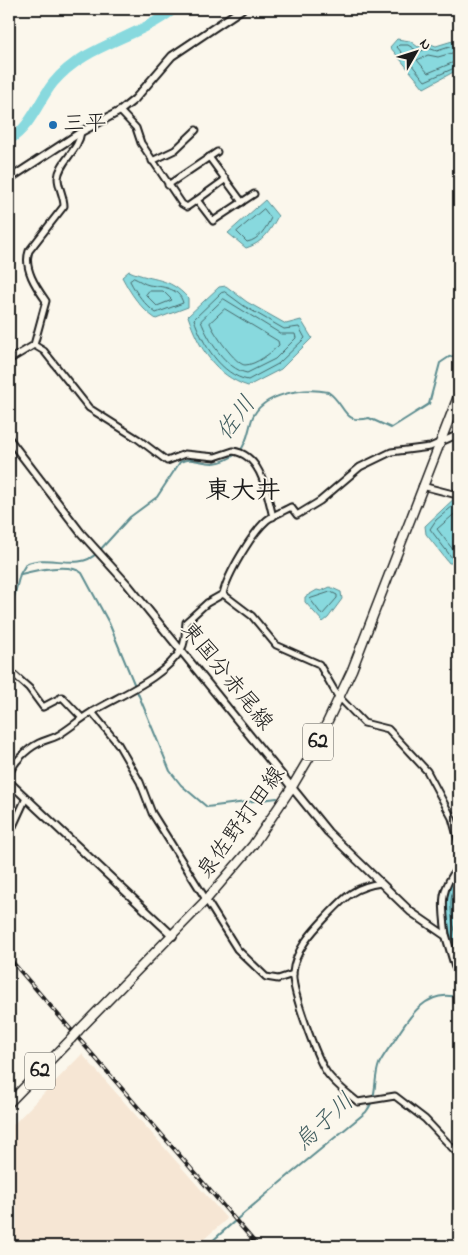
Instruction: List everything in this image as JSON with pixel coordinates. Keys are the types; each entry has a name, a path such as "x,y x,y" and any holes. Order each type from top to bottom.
{"main road":[{"name":"泉佐野打田線","path":"9,1103 206,900 253,845 292,787 340,698 459,394"}],"street":[{"path":"9,179 81,132 120,111 135,99 172,56 242,9"},
{"path":"120,111 136,128 141,143 152,161 168,185 187,208 226,179"},
{"path":"152,161 175,150 196,130"},
{"path":"9,360 34,345 46,301 32,278 26,260 29,251 64,206 64,198 58,178 64,164 80,143 81,132"},
{"path":"168,185 217,152"},
{"path":"209,157 242,202"},
{"path":"197,200 214,221 254,194"},
{"path":"34,345 44,351 89,408 138,439 167,461 184,454 215,457 238,452 248,457 263,478 273,517"},
{"path":"173,936 9,782 9,776 15,762 38,743 57,736 82,718 147,681 181,650 186,622 207,603 223,594 229,578 253,536 268,519 291,507 297,516 320,501 360,467 391,452 430,447 459,434"},
{"name":"東国分赤尾線","path":"9,439 27,459 70,520 181,650 328,832 412,912 446,936"},
{"path":"422,486 453,494 459,491"},
{"path":"223,594 252,616 276,645 315,660 340,698 364,723 388,729 427,771 452,818 459,843"},
{"path":"9,670 29,688 43,707 62,697 82,718"},
{"path":"92,712 118,744 140,782 152,813 237,949 256,968 272,979 293,974"},
{"path":"9,835 26,798"},
{"path":"459,866 445,888 443,904 446,936 459,973"},
{"path":"381,883 366,885 349,893 302,945 293,974 294,988 328,1073 358,1102 395,1096 425,1119 459,1155"}],"shaded area":[{"path":"82,1054 227,1219 196,1246 9,1246 9,1129"}],"water":[{"path":"397,39 410,41 418,47 428,43 436,46 459,39 459,69 424,88 390,47"},
{"path":"265,200 278,216 261,240 246,248 228,233"},
{"path":"129,271 161,280 174,286 188,298 188,307 156,319 132,295 125,283 122,277"},
{"path":"226,286 247,302 286,324 301,320 312,338 281,369 248,386 227,375 210,359 197,339 188,316 219,287"},
{"path":"459,494 459,563 449,563 426,534 425,526"},
{"path":"330,587 341,592 342,599 323,622 305,602 305,597 317,590 321,591"},
{"path":"459,870 459,963 449,927 447,904 448,892"}],"waterway":[{"path":"9,140 17,135 29,121 53,83 66,70 80,59 144,28 174,9"},
{"name":"佐川","path":"240,451 248,436 252,419 257,410 274,398 296,391 328,392 345,412 354,419 369,418 391,428 429,404 440,363 449,357 459,355"},
{"name":"佐川","path":"100,550 130,517 157,497 180,462 192,460 211,463 226,460 236,454"},
{"name":"佐川","path":"9,616 20,574 26,564 44,560 81,561 97,553"},
{"path":"21,574 44,569 61,568 70,568 82,573 109,623 170,771 181,785 207,807 277,798"},
{"name":"烏子川","path":"207,1246 366,1112 374,1094 379,1064 412,1014 428,1001 437,997 459,998"}],"railway":[{"path":"9,958 258,1246"}],"place":[{"name":"三平","path":"53,125"}],"district":[{"name":"東大井","path":"243,492"}]}
